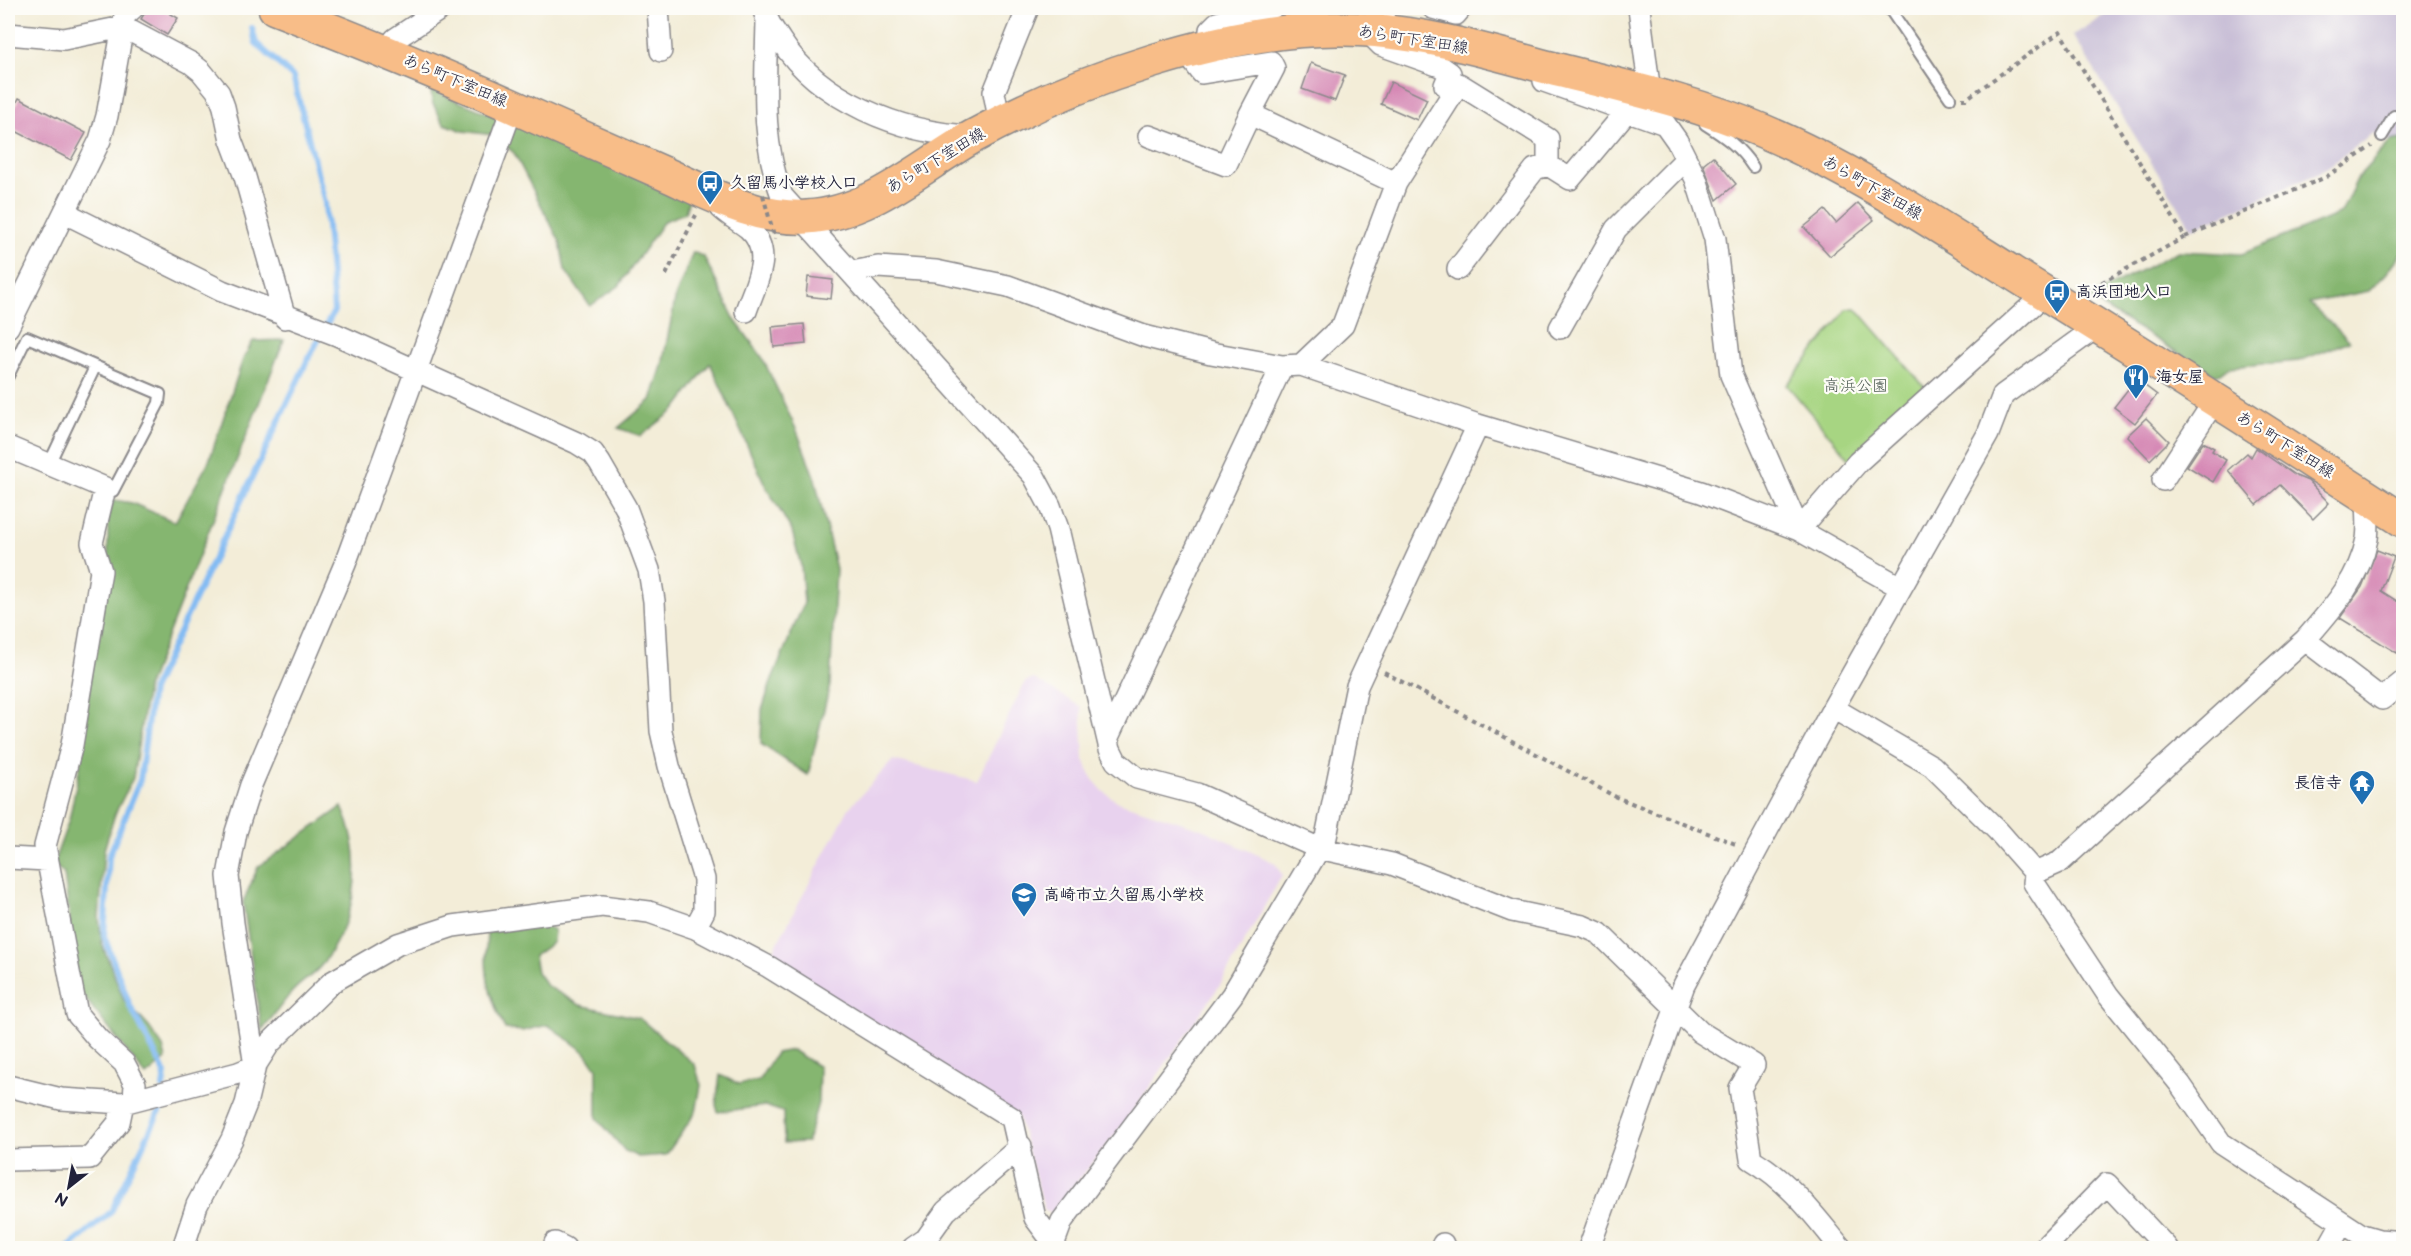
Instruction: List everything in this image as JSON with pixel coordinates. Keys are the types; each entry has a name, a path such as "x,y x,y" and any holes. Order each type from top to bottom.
{"main road":[{"name":"あら町下室田線","path":"274,8 387,52 712,195 758,212 802,218 828,216 874,197 987,130 1119,72 1200,50 1295,32 1376,24 1530,63 1638,102 1698,108 1764,131 1866,181 2055,298 2403,521"}],"street":[{"path":"387,52 395,39 418,15 442,8"},
{"path":"658,8 661,51"},
{"path":"765,12 799,63 815,79 855,104 901,125 940,135 987,130 994,92 1028,8"},
{"path":"1149,136 1226,165 1274,68 1271,62 1202,73 1200,50 1210,30 1217,23 1272,8"},
{"path":"1432,8 1456,14 1461,8"},
{"path":"1458,269 1535,169 1548,165 1570,179 1638,102 1639,8"},
{"path":"765,12 767,133 773,173 782,196 1021,460 1043,492 1058,529 1108,737 1116,761 1137,778 1197,794 1318,848 1392,864 1512,911 1583,926 1599,933 1700,1032 1754,1065 1740,1088 1751,1159 1775,1173 1789,1186 1841,1248"},
{"path":"8,34 64,39 124,14"},
{"path":"8,327 100,140 107,116 124,14"},
{"path":"124,14 191,63 219,93 285,318"},
{"path":"1376,24 1381,45 1445,70 1450,74 1445,85"},
{"path":"1108,737 1291,366 1343,325 1396,183 1459,84 1548,139 1548,165"},
{"path":"1638,102 1665,124 1696,179 1715,239 1731,375 1799,530"},
{"path":"255,1066 228,876 236,832 251,785 345,564 513,106"},
{"path":"1250,114 1396,183"},
{"path":"1560,328 1616,229 1686,159"},
{"path":"712,195 721,209 748,228 763,249 763,262 746,311"},
{"path":"65,213 222,291 285,318 337,335 582,446 600,463 626,508 649,570 664,743 704,879 704,911 695,928"},
{"path":"852,272 878,267 936,271 1008,286 1144,336 1211,353 1291,366 1701,492 1799,530 1900,587"},
{"path":"1799,530 1858,462 2055,298"},
{"path":"1588,1248 1675,1005 1833,708 1988,434 2003,395 2098,326"},
{"path":"2163,480 2214,400"},
{"path":"1053,1245 1062,1221 1232,995 1326,837 1357,686 1478,425"},
{"path":"8,447 105,488 92,543 101,571 72,745 45,846 77,1014 98,1039 124,1064 135,1084 119,1122 90,1158 8,1160"},
{"path":"2035,873 2060,862 2305,640 2338,603 2357,570 2367,538 2367,497"},
{"path":"2305,640 2382,699 2403,681"},
{"path":"1833,708 1932,766 1998,831 2035,873 2034,883 2108,995 2180,1084 2221,1143 2362,1235 2379,1240 2403,1242"},
{"path":"8,858 47,860"},
{"path":"183,1248 197,1205 232,1139 246,1104 255,1066 269,1044 332,982 398,944 424,935 499,918 602,906 649,912 695,928 769,967 1012,1118 1021,1146 1035,1218 1053,1245"},
{"path":"8,1086 61,1099 129,1102 255,1066"},
{"path":"913,1248 926,1239 946,1211 1021,1146"},
{"path":"2044,1248 2107,1184 2167,1248"},
{"path":"2328,1248 2342,1223"}],"lane":[{"path":"1890,8 1950,98"},
{"path":"1698,108 1700,121 1731,141 1743,152 1753,167"},
{"path":"2382,136 2394,116"},
{"path":"8,376 27,337 160,394 159,403 112,491 105,488"},
{"path":"49,464 95,367"}],"path":[{"path":"1950,98 1966,99 2060,32 2184,237"},
{"path":"2055,298 2184,237 2326,177 2370,148 2382,136"},
{"path":"666,275 712,195"},
{"path":"763,195 775,239"},
{"path":"1366,663 1616,797 1756,852"}],"shaded area":[{"path":"2117,8 2403,8 2403,139 2391,141 2373,133 2324,170 2192,229 2073,35"},
{"name":"高崎市立久留馬小学校","path":"1034,679 1081,707 1084,760 1092,778 1103,791 1118,802 1202,829 1275,863 1282,875 1220,985 1124,1124 1052,1213 1045,1211 1018,1116 768,961 849,808 893,760 977,781 1025,682"}],"green space":[{"path":"431,90 690,196 685,213 664,221 619,286 590,306 565,270 560,242 514,153 493,135 463,131 444,124 432,102"},
{"path":"2403,139 2403,251 2386,274 2369,291 2309,303 2350,341 2299,361 2228,367 2216,376 2088,298 2178,251 2242,254 2341,213 2358,177 2391,141"},
{"path":"693,252 704,257 735,320 762,357 797,431 815,479 836,569 830,685 808,775 761,744 762,710 772,679 804,603 801,566 792,531 765,485 710,363 676,409 641,436 618,428 651,400 662,366 676,295"},
{"name":"高浜公園","path":"1856,308 1930,393 1852,462 1787,385 1847,309"},
{"path":"284,340 147,688 133,778 115,814 104,850 99,918 102,944 124,1000 149,1027 163,1047 166,1059 146,1076 70,979 69,914 64,874 53,864 69,820 83,751 90,675 108,572 108,515 114,500 132,503 175,522 209,461 243,359 253,341"},
{"path":"342,807 354,847 356,867 350,907 344,926 335,945 320,967 293,991 262,1031 243,902 258,867"},
{"path":"541,924 554,930 553,942 534,956 537,972 547,986 580,1005 639,1018 695,1065 701,1085 696,1112 666,1155 638,1157 625,1151 597,1118 597,1068 585,1052 548,1025 522,1031 505,1029 494,1004 488,982 487,932"},
{"path":"792,1050 819,1067 818,1103 807,1142 784,1143 783,1112 765,1106 718,1112 716,1105 720,1075 739,1084 759,1080 776,1053"}],"building":[{"path":"148,8 161,8 178,18 167,35 141,19"},
{"path":"1311,63 1345,75 1335,101 1302,89"},
{"path":"1391,82 1427,99 1417,120 1381,104"},
{"path":"19,98 86,133 71,160 8,127 8,120"},
{"path":"1713,156 1736,184 1717,200 1703,164"},
{"path":"1858,203 1874,220 1830,256 1804,227 1825,210 1836,223"},
{"path":"808,277 833,280 831,299 806,296"},
{"path":"804,324 806,344 774,347 772,327"},
{"path":"2136,379 2157,395 2135,423 2114,407"},
{"path":"2146,418 2169,441 2150,460 2127,436"},
{"path":"2203,442 2214,448 2212,451 2226,460 2213,482 2187,466"},
{"path":"2256,448 2296,476 2308,481 2329,503 2313,519 2280,485 2257,505 2228,470 2247,453 2251,457"},
{"path":"2377,550 2394,557 2381,591 2403,605 2403,643 2397,653 2340,618 2362,587"}],"waterway":[{"path":"163,1087 165,1073 130,1006 104,936 109,856 140,780 152,690 308,359 334,311 325,203 293,77 256,43 252,28"},
{"path":"68,1248 111,1212 161,1108 162,1098"}],"place":[{"name":"久留馬小学校入口","path":"710,206"},
{"name":"高浜団地入口","path":"2057,315"},
{"name":"海女屋","path":"2136,400"},
{"name":"長信寺","path":"2362,806"},
{"name":"高崎市立久留馬小学校","path":"1024,918"}]}
